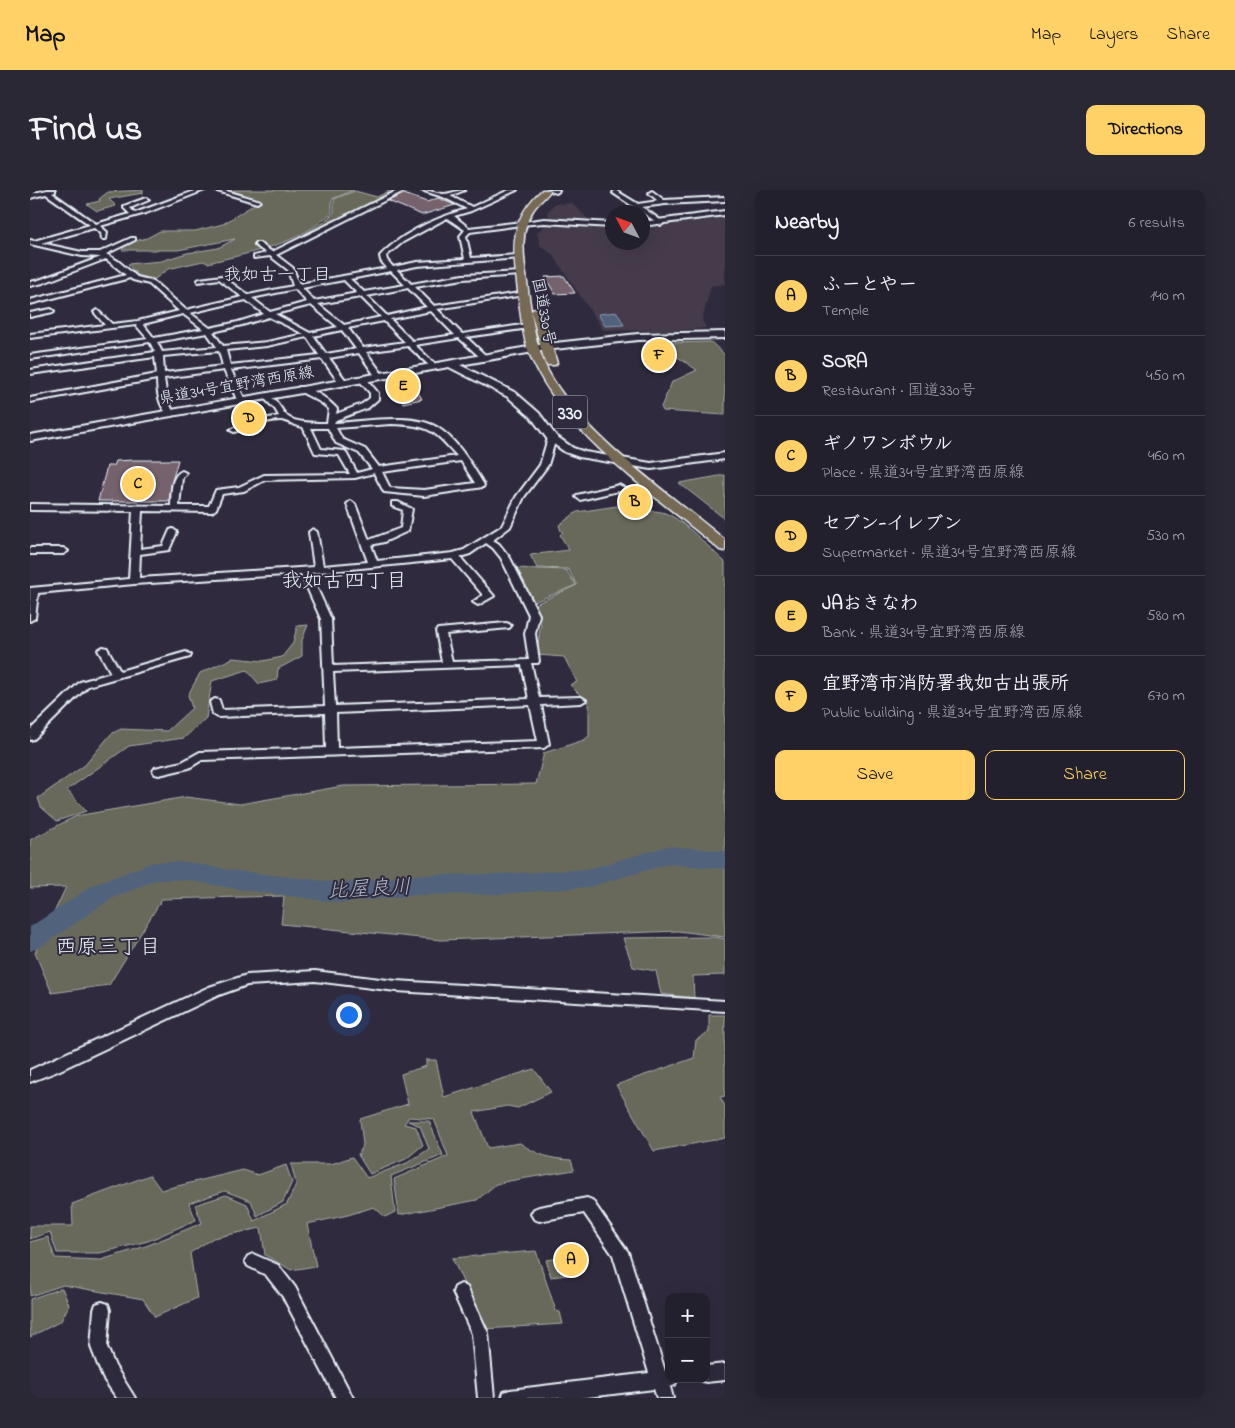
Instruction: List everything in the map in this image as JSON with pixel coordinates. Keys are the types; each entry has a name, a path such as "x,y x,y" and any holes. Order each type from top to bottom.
{"highway":[{"name":"国道330号","path":"552,190 526,222 518,257 529,326 560,399 586,430 725,547"},
{"name":"国道330号","path":"526,222 539,348 549,360 575,402 598,426 725,533"}],"main road":[{"name":"県道34号宜野湾西原線","path":"30,438 539,348 638,337 725,335"},
{"path":"448,363 493,384 525,404 552,438 569,450 583,456 644,466 725,456"}],"street":[{"path":"30,196 56,190"},
{"path":"32,242 134,214 202,190"},
{"path":"217,190 257,201"},
{"path":"256,257 273,254 403,190"},
{"path":"424,190 444,196 470,208"},
{"path":"444,196 462,190"},
{"path":"482,357 412,286 384,261 383,256 389,249 420,230 514,190"},
{"path":"47,192 104,232 104,238"},
{"path":"615,192 635,205"},
{"path":"652,193 662,202"},
{"path":"643,205 662,202 725,199"},
{"path":"134,214 126,207 146,200"},
{"path":"650,223 725,213"},
{"path":"650,215 661,222"},
{"path":"450,216 468,230"},
{"path":"468,260 463,236 468,230 526,222 605,225"},
{"path":"30,284 41,282 103,255 133,239"},
{"path":"32,242 82,254 103,255 129,276 151,282 184,312 208,330 222,349 241,400"},
{"path":"257,244 291,269 297,287 312,303 345,329 379,376"},
{"path":"30,336 138,322 248,297 394,269 468,260 518,257"},
{"path":"30,357 152,341 240,324 312,303 463,277 520,273"},
{"path":"200,281 217,274 269,314 297,326 326,356 343,382"},
{"path":"30,302 129,276"},
{"path":"348,279 384,319 432,366"},
{"path":"30,372 159,354 222,349 309,337 433,308 524,294"},
{"path":"30,315 51,311"},
{"path":"97,312 110,326"},
{"path":"138,322 159,354 161,394 170,413"},
{"path":"30,400 159,376 326,356 529,326"},
{"path":"330,423 339,415 365,406 374,399 374,393 362,379"},
{"path":"266,396 277,406 284,417 294,423 330,423 359,425 394,421 424,424 438,431 463,458 480,485 424,493 387,490 377,470 362,451 339,441 330,423 333,409 329,403 302,389"},
{"path":"234,430 247,425 284,417"},
{"path":"305,423 318,450 342,454 355,476"},
{"path":"30,618 32,591 134,581 304,570 454,556 467,552 506,527 514,515 520,497 544,465 552,438"},
{"path":"30,507 212,509 219,492 241,489 264,478 355,476 377,470 463,458"},
{"path":"175,508 178,478 182,473"},
{"path":"580,497 619,488 629,494 650,485"},
{"path":"351,504 374,563"},
{"path":"366,544 381,540 405,529 408,508 395,504"},
{"path":"134,581 138,507"},
{"path":"135,552 166,548 173,532"},
{"path":"313,532 319,568"},
{"path":"486,539 496,546 505,558 534,615 530,634 534,661"},
{"path":"30,551 63,551"},
{"path":"454,556 489,596 478,602"},
{"path":"304,570 326,619 330,669 332,750"},
{"path":"448,666 441,631 506,626"},
{"path":"103,650 117,675"},
{"path":"30,736 84,684 186,655"},
{"path":"159,771 185,765 200,756 544,744 533,701 526,662 330,669"},
{"path":"215,702 218,714 581,700"},
{"path":"30,1076 214,991 247,980 315,976 396,986 725,1006"},
{"path":"539,1214 587,1205 620,1252 664,1379 665,1398"},
{"path":"253,1261 272,1270 290,1292 345,1398"},
{"path":"461,1292 480,1333 486,1398"},
{"path":"102,1310 99,1347 109,1372 127,1398"},
{"path":"710,1374 725,1372"},
{"path":"510,1398 664,1379"}],"shaded area":[{"path":"572,203 589,220 580,222 550,218 547,212 554,204"},
{"path":"725,215 725,284 711,286 702,320 706,328 670,331 603,330 553,255 540,245 537,232 545,226 558,225 605,228 605,250 650,250 650,225"}],"green space":[{"path":"143,190 143,193 109,199 116,206 97,211 87,204 100,201 99,199 108,192"},
{"path":"354,190 332,199 332,212 319,223 290,240 274,246 208,263 203,261 168,269 155,279 138,276 128,264 161,261 187,253 218,248 235,239 178,250 122,250 127,243 147,238 160,231 195,231 223,224 261,200 231,191"},
{"path":"391,190 400,190 303,235 323,223 334,212 334,199 355,191 377,197"},
{"path":"711,342 725,355 725,415 663,411 661,407 672,382 697,370 670,352 664,343"},
{"path":"725,475 725,519 679,483"},
{"path":"617,506 623,510 635,512 658,511 665,513 688,528 725,562 725,937 678,931 441,940 281,924 284,896 162,899 109,985 52,993 35,953 66,887 30,888 30,840 76,816 186,797 240,804 343,786 536,784 544,753 584,740 589,736 589,704 570,685 577,682 564,657 537,655 541,624 533,605 577,585 568,569 537,568 530,555 569,550 560,535 563,532 559,525 577,512"},
{"path":"515,568 566,570 576,585 534,602"},
{"path":"308,625 302,640 302,656 278,669 277,680 259,684 247,670 212,681 206,718 184,738 129,746 67,790 86,811 57,821 41,807 38,798 85,765 111,734 121,729 167,731 192,708 188,695 200,673 233,658 263,661 282,657 293,643 297,626"},
{"path":"716,937 725,939 725,975 693,976 694,998 661,994 656,971 633,967 623,938"},
{"path":"709,1015 725,1015 725,1096 720,1097 725,1106 725,1138 654,1151 616,1085 694,1058 696,1040 709,1032"},
{"path":"426,1060 436,1060 444,1097 534,1069 551,1092 518,1108 507,1106 474,1112 488,1148 520,1143 544,1156 571,1160 574,1170 496,1184 477,1200 399,1215 394,1179 448,1156 434,1119 409,1117 404,1124 416,1127 423,1145 406,1159 370,1174 358,1155 363,1145 360,1119 408,1104 401,1074 426,1066"},
{"path":"408,1121 429,1121 443,1155 391,1176 395,1212 385,1217 374,1207 307,1224 316,1266 291,1270 265,1255 261,1228 213,1238 190,1253 197,1298 155,1317 143,1299 63,1285 30,1296 30,1242 48,1237 55,1258 101,1260 146,1246 202,1223 195,1205 226,1195 247,1204 254,1221 287,1204 296,1184 291,1164 331,1164 352,1157 367,1178 407,1163 429,1149 420,1126"},
{"path":"286,1165 292,1182 283,1202 257,1216 251,1201 225,1191 189,1203 196,1220 148,1241 100,1253 57,1253 50,1232 30,1239 30,1226 73,1226 72,1204 150,1175 161,1190 243,1170 258,1175"},
{"path":"536,1251 556,1311 560,1312 563,1324 485,1329 452,1258"},
{"path":"561,1258 567,1275 551,1277 546,1260"},
{"path":"62,1288 69,1305 61,1321 30,1337 30,1299"}],"water":[{"path":"617,312 624,325 605,326 598,314"}],"building":[{"path":"404,194 427,202 438,198 455,205 422,215 388,201"},
{"path":"564,276 575,293 555,294 545,277"},
{"path":"409,377 422,399 403,403 392,391 396,390 388,381"},
{"path":"178,460 169,501 98,501 107,466 114,466 116,461"},
{"path":"640,497 651,507 628,512 619,504"}],"waterway":[{"name":"比屋良川","path":"30,941 102,892 153,871 187,871 230,879 341,893 415,885 503,884 589,878 668,855 725,860"}],"place":[{"name":"宜野湾市消防署我如古出張所","path":"659,355"},
{"name":"JAおきなわ","path":"403,386"},
{"name":"セブン-イレブン","path":"249,418"},
{"name":"ギノワンボウル","path":"138,484"},
{"name":"SORA","path":"635,502"},
{"name":"ふーとやー","path":"571,1260"}],"district":[{"name":"我如古一丁目","path":"277,274"},
{"name":"我如古四丁目","path":"344,580"},
{"name":"西原三丁目","path":"108,946"}]}
